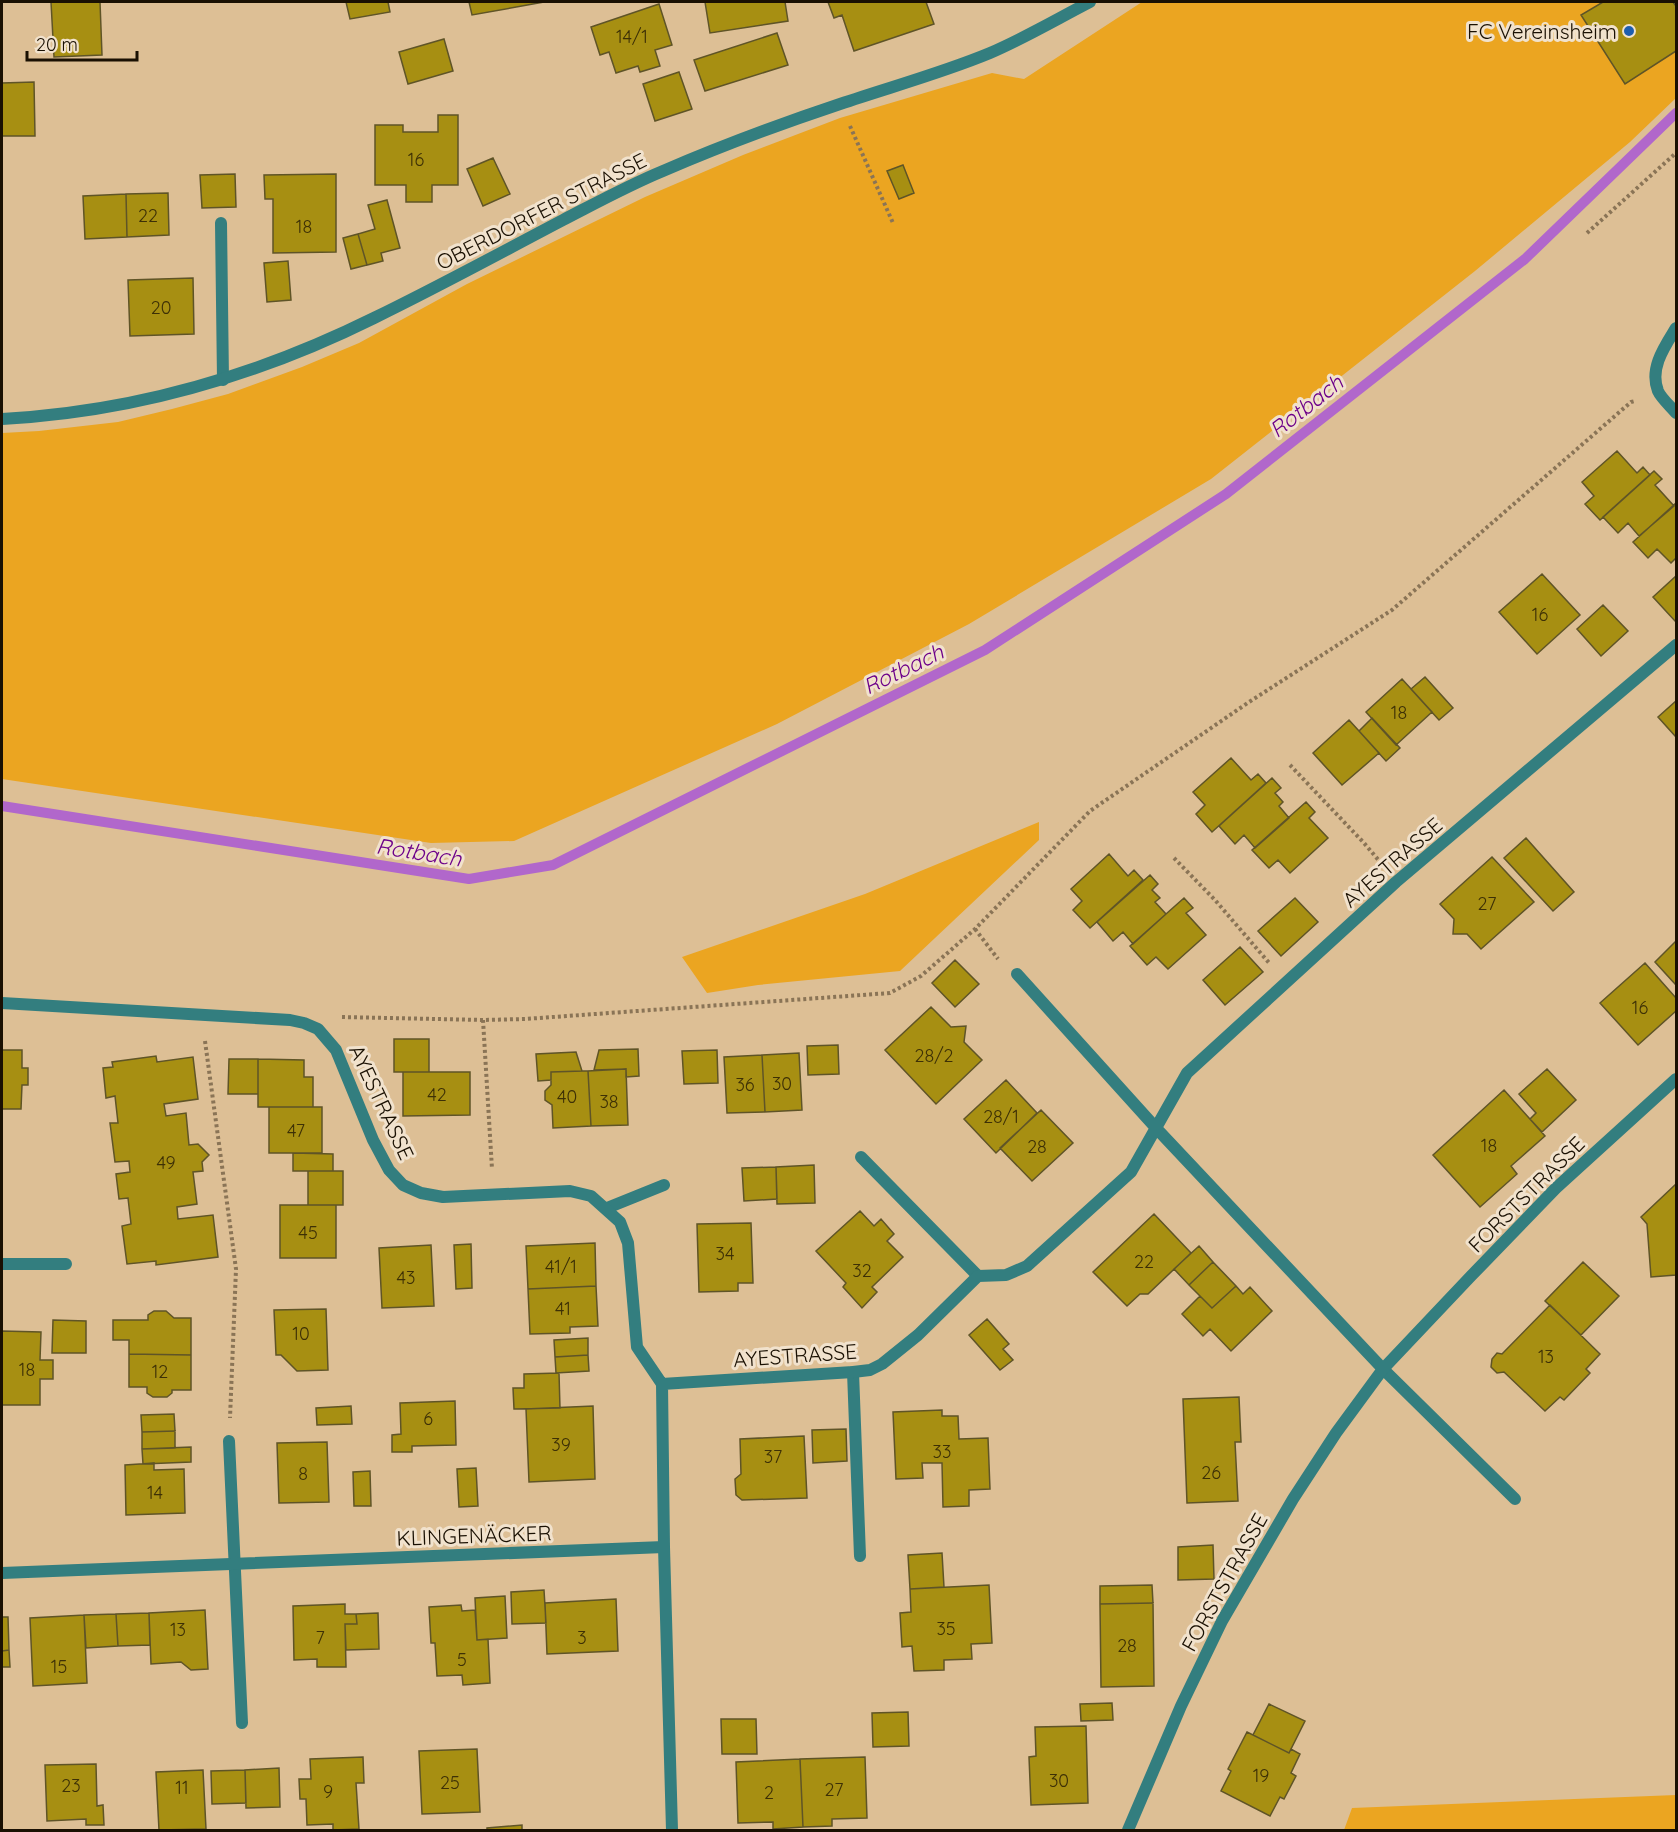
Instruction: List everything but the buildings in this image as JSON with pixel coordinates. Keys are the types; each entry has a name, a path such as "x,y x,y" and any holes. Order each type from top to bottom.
{"street":[{"name":"OBERDORFER STRASSE","path":"2,419 38,417 168,395 223,380 297,353 373,319 661,172 840,104 990,53 1090,2"},
{"path":"221,223 223,380"},
{"path":"1677,328 1660,356 1656,374 1658,392 1677,413"},
{"name":"AYESTRASSE","path":"318,1029 336,1050 373,1140 389,1170 403,1185 421,1193 443,1197 570,1191 591,1196 620,1222 628,1243 637,1347 662,1384 870,1370 882,1364 918,1335 978,1276 1006,1275 1027,1266 1131,1172 1187,1073 1396,882 1677,645"},
{"path":"1017,974 1156,1128 1383,1369 1515,1500"},
{"path":"2,1003 290,1020 318,1029"},
{"name":"FORSTSTRASSE","path":"1128,1830 1181,1706 1222,1621 1293,1499 1336,1433 1383,1369 1557,1188 1677,1079"},
{"path":"861,1157 978,1276"},
{"path":"606,1208 664,1185"},
{"path":"2,1264 66,1264"},
{"path":"853,1372 860,1556"},
{"path":"662,1384 672,1830"},
{"path":"229,1441 242,1723"},
{"name":"KLINGENÄCKER","path":"2,1573 664,1547"}],"path":[{"path":"840,104 893,223"},
{"path":"1587,233 1677,153"},
{"path":"318,1029 336,1017 483,1020 648,1011 890,993 921,976 975,929 1090,811 1249,702 1392,610 1631,402 1658,392"},
{"path":"1290,765 1364,843"},
{"path":"1174,858 1215,900 1286,983"},
{"path":"975,929 989,947"},
{"path":"201,1016 236,1269 229,1441"},
{"path":"483,1020 494,1194"}],"shaded area":[{"path":"1142,2 1676,2 1676,98 1630,142 1475,271 1211,479 969,624 777,724 514,841 431,843 2,779 2,433 118,422 228,394 302,367 359,343 467,284 645,197 743,155 840,118 992,73 1024,79"},
{"path":"1039,822 1039,840 900,971 758,985 707,993 682,957 865,894"},
{"path":"1676,1795 1676,1830 1344,1830 1352,1808"}],"waterway":[{"name":"Rotbach","path":"2,806 469,879 553,865 985,650 1226,494 1525,259 1676,113"}],"place":[{"name":"FC Vereinsheim","path":"1629,31"}]}
